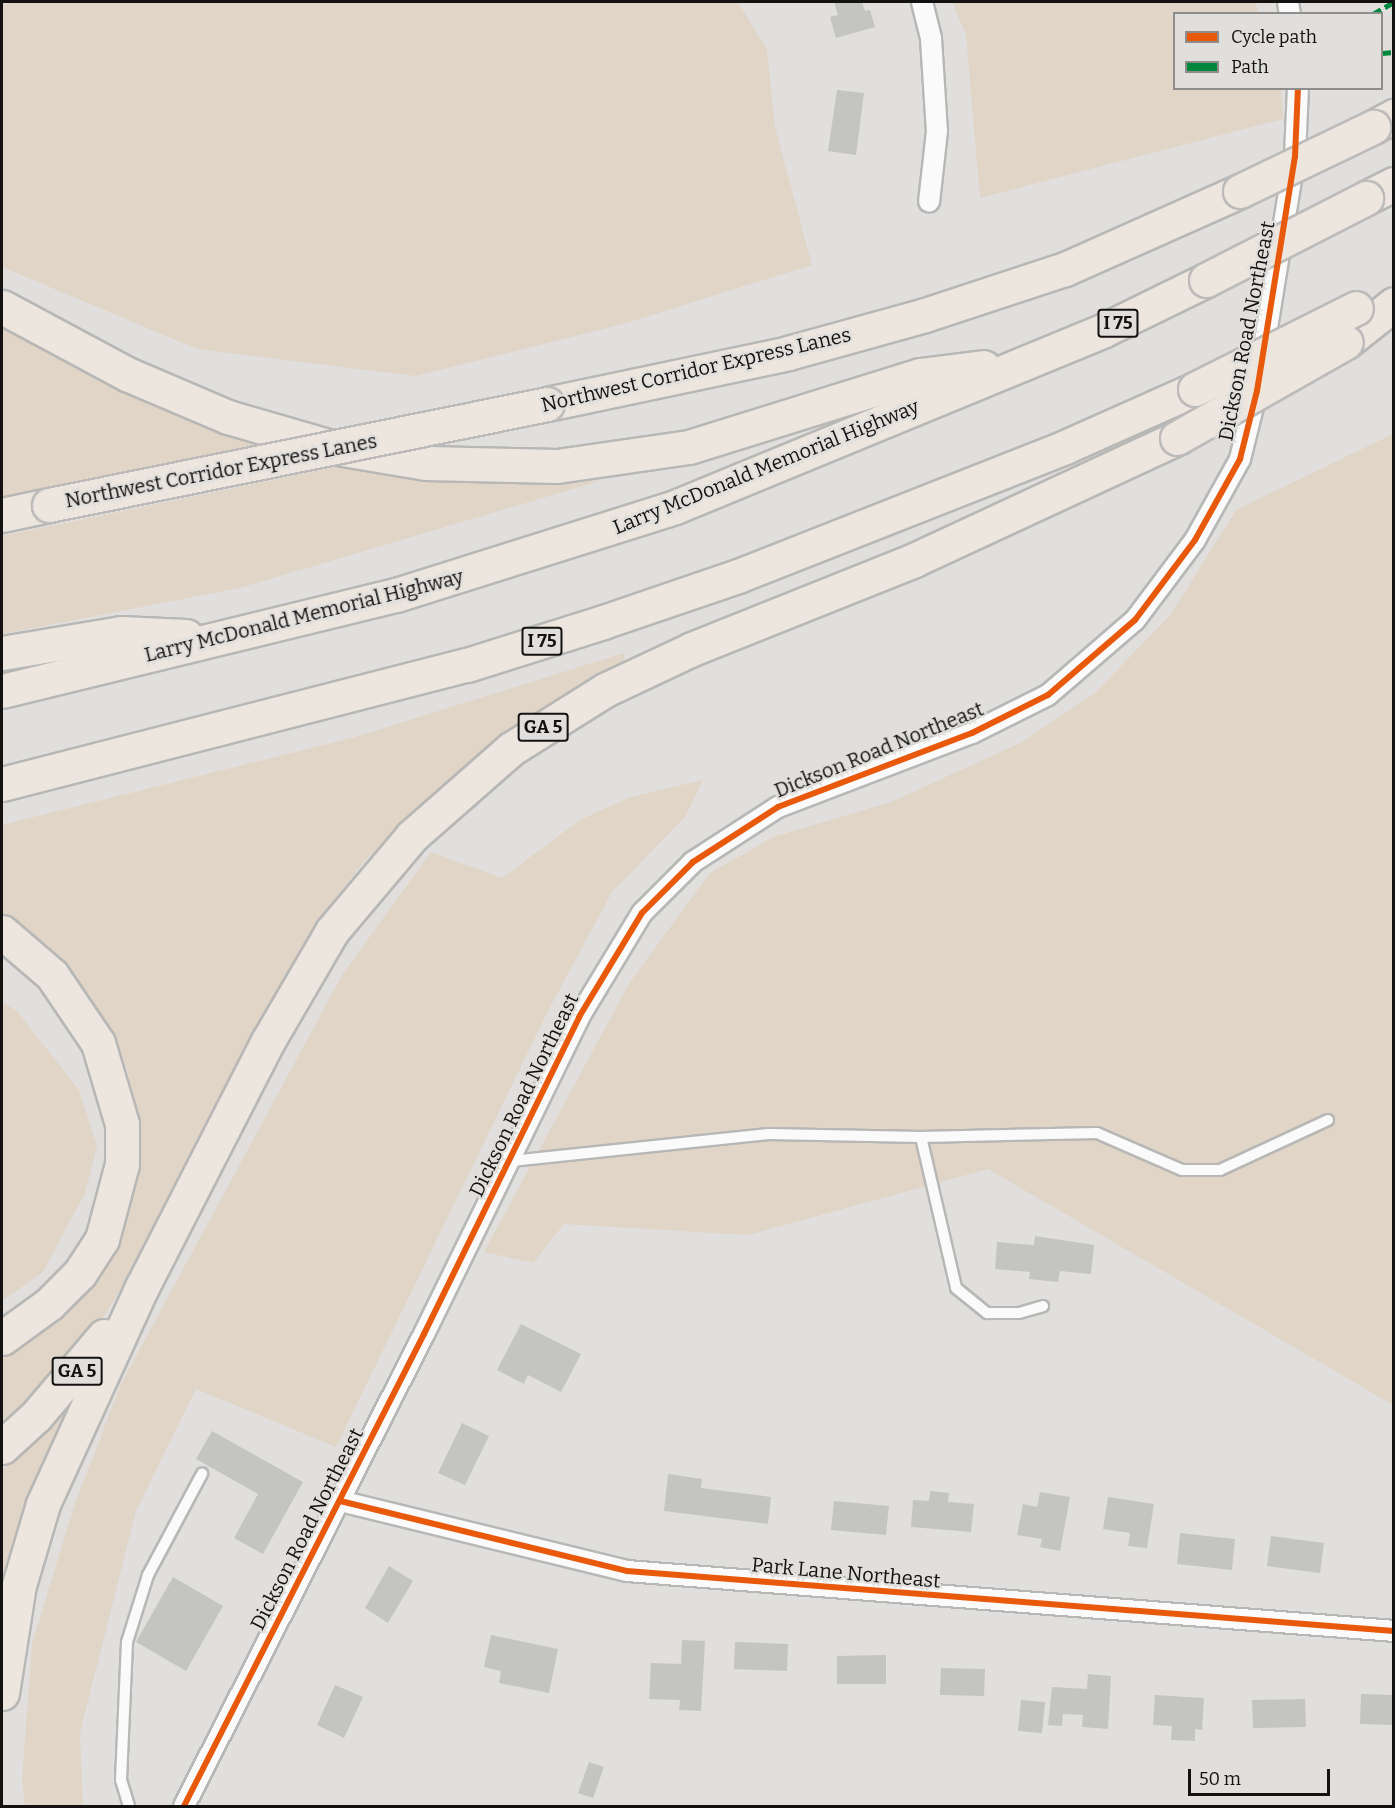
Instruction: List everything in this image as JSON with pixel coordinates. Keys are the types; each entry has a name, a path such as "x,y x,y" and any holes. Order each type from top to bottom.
{"highway":[{"name":"Northwest Corridor Express Lanes","path":"2,515 788,353 925,315 1065,269 1240,191 1383,121"},
{"name":"Larry McDonald Memorial Highway","path":"2,691 224,637 502,564 664,511 1028,361 1206,280 1380,191"},
{"name":"I 75","path":"2,783 467,665 603,622 804,550 1065,447 1195,389 1394,287"},
{"name":"GA 5","path":"2,1447 80,1368 142,1287 268,1041 332,931 373,879 459,791 557,717 638,673 914,560 1177,438 1346,342 1394,304"},
{"path":"2,308 127,374 228,417 382,457 470,466 557,466 689,447 920,375 1028,361"},
{"path":"2,653 121,633 224,637"},
{"path":"2,932 52,975 78,1008 114,1084 122,1124 116,1201 102,1239 80,1273 49,1304 2,1338"},
{"path":"2,1693 19,1585 43,1504 142,1287"}],"street":[{"path":"922,2 932,50 938,131 929,202"},
{"name":"Dickson Road Northeast","path":"184,1806 511,1161 606,966 642,913 693,862 778,807 972,733 1048,695 1135,620 1195,540 1240,459 1257,391 1295,156 1298,90"},
{"name":"Park Lane Northeast","path":"340,1501 627,1571 1394,1631"}],"lane":[{"path":"511,1161 769,1134 921,1137 1097,1133 1182,1170 1220,1170 1328,1120"},
{"path":"921,1137 956,1288 987,1313 1018,1313 1043,1306"},
{"path":"129,1806 121,1780 127,1642 148,1575 202,1474"}],"shaded area":[{"path":"2,2 738,2 767,50 775,127 812,265 623,324 416,376 197,349 2,267"},
{"path":"952,2 1255,2 1259,12 1173,12 1173,90 1281,90 1283,119 980,198 966,35"},
{"path":"2,317 191,415 258,446 2,498"},
{"path":"1393,434 1393,1405 988,1169 748,1235 564,1224 533,1263 484,1252 630,982 710,873 773,837 891,802 1020,743 1096,692 1171,614 1236,510"},
{"path":"346,465 485,481 600,481 240,588 2,634 2,536"},
{"path":"624,653 625,660 501,735 367,858 333,901 270,1008 138,1261 95,1331 2,1432 2,1355 17,1347 111,1253 127,1210 138,1131 128,1072 107,1023 77,978 47,948 2,915 2,825 355,737"},
{"path":"703,780 685,817 612,892 549,1009 336,1447 196,1389 136,1511 80,1733 83,1806 25,1806 22,1779 32,1644 74,1506 121,1384 342,975 431,852 502,878 580,820 630,797"},
{"path":"2,1002 17,1011 79,1090 97,1146 85,1193 43,1272 2,1301"},
{"path":"66,1408 74,1415 2,1615 2,1470"}],"building":[{"path":"834,2 862,2 865,11 870,10 875,27 836,38 830,17 838,15"},
{"path":"837,90 864,93 856,155 828,151"},
{"path":"1035,1236 1094,1245 1091,1274 1060,1271 1058,1282 1029,1279 1030,1272 995,1269 997,1242 1034,1245"},
{"path":"521,1324 581,1354 561,1392 528,1375 524,1384 497,1370"},
{"path":"462,1423 489,1436 465,1485 438,1473"},
{"path":"212,1431 303,1482 263,1554 234,1538 258,1494 196,1459"},
{"path":"668,1474 702,1479 701,1488 771,1497 768,1524 664,1511"},
{"path":"930,1491 949,1493 948,1502 974,1504 971,1532 911,1527 913,1500 929,1501"},
{"path":"1040,1492 1070,1497 1060,1551 1040,1547 1042,1539 1017,1535 1023,1504 1037,1507"},
{"path":"1108,1497 1154,1504 1147,1548 1128,1546 1130,1533 1103,1529"},
{"path":"834,1501 889,1506 886,1535 831,1530"},
{"path":"1180,1533 1235,1539 1232,1570 1177,1564"},
{"path":"1271,1536 1324,1543 1320,1573 1267,1566"},
{"path":"389,1566 413,1581 388,1623 365,1608"},
{"path":"173,1577 223,1606 186,1671 136,1642"},
{"path":"491,1635 558,1649 549,1693 499,1683 501,1671 484,1667"},
{"path":"682,1640 705,1641 701,1711 679,1710 680,1700 649,1699 651,1663 681,1664"},
{"path":"735,1642 788,1644 787,1671 734,1669"},
{"path":"886,1655 886,1684 837,1684 837,1656"},
{"path":"941,1668 985,1669 984,1696 940,1695"},
{"path":"1088,1674 1111,1676 1108,1729 1082,1727 1083,1715 1063,1714 1062,1726 1048,1725 1052,1687 1087,1689"},
{"path":"335,1685 363,1697 344,1738 317,1725"},
{"path":"1361,1694 1394,1695 1394,1725 1360,1724"},
{"path":"1155,1695 1204,1698 1202,1730 1195,1729 1195,1741 1171,1740 1172,1726 1153,1725"},
{"path":"1305,1699 1306,1727 1253,1728 1252,1700"},
{"path":"1021,1700 1045,1702 1042,1733 1018,1731"},
{"path":"589,1762 604,1767 593,1798 578,1793"}],"marked path":[{"path":"1376,12 1394,2"},
{"path":"1383,53 1394,52"}],"cycle path":[{"path":"184,1806 424,1334 579,1017 642,913 693,862 778,807 972,733 1048,695 1135,620 1195,540 1240,459 1257,391 1295,156 1298,90"},
{"path":"340,1501 627,1571 1394,1631"}]}
